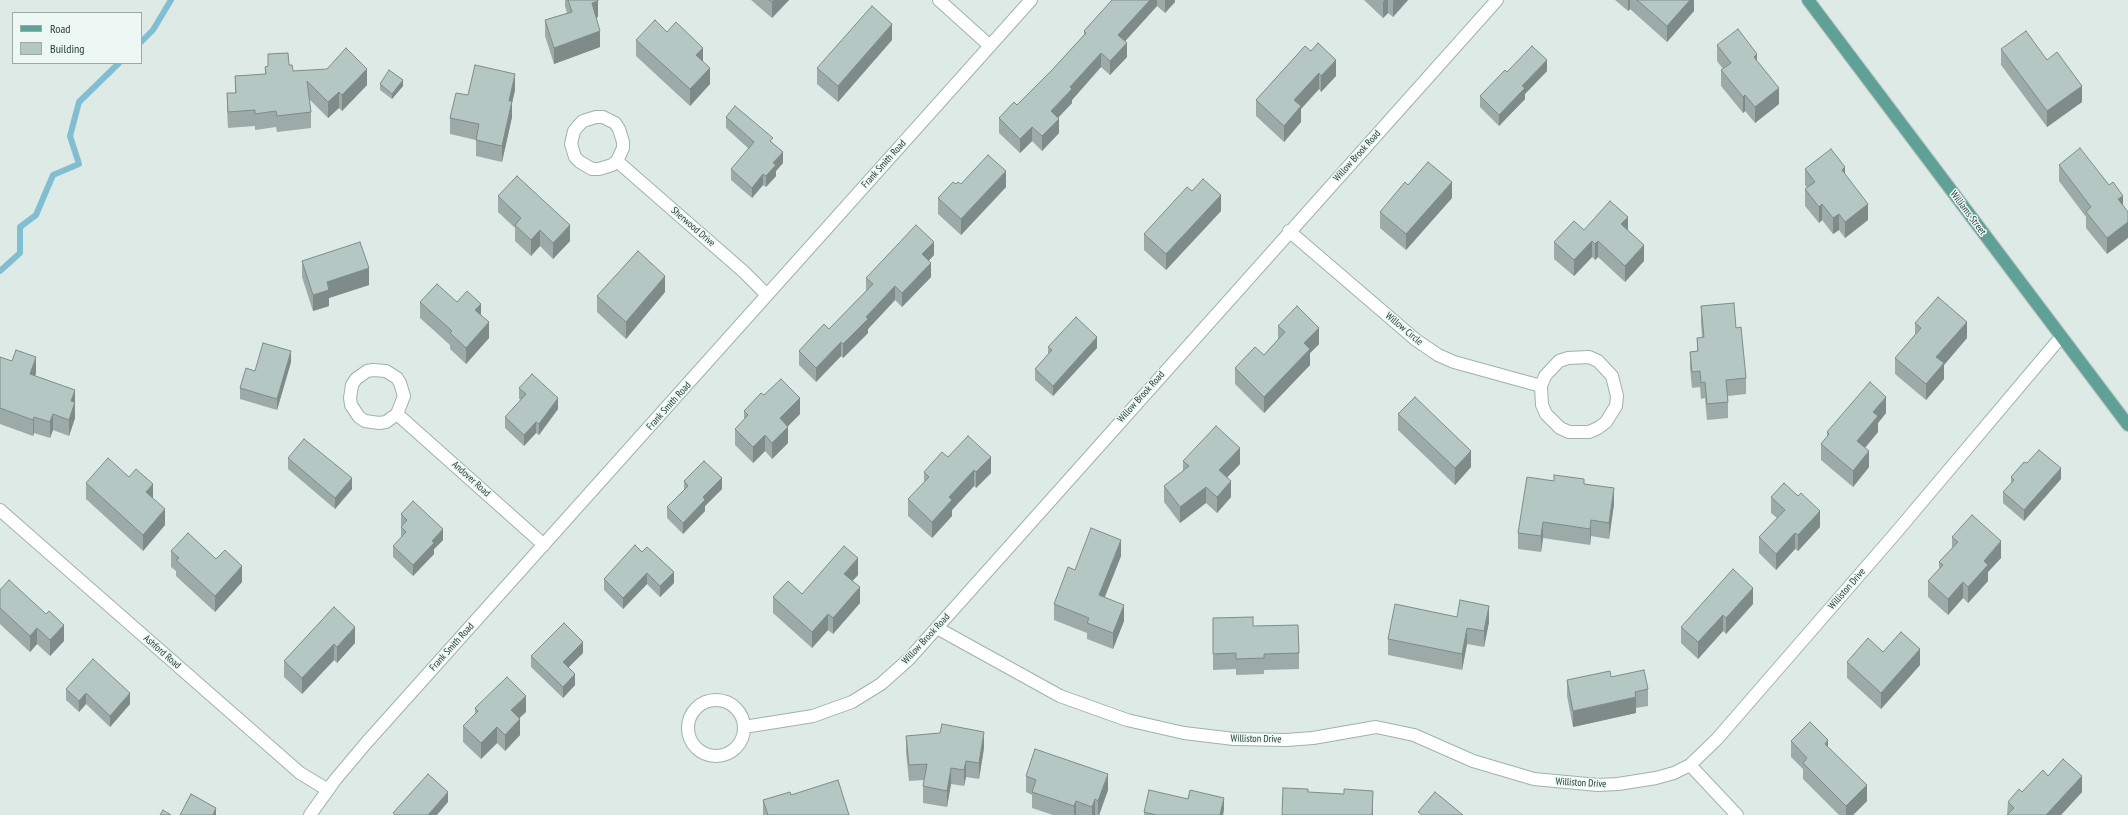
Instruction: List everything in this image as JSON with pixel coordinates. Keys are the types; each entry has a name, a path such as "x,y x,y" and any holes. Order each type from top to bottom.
{"main road":[{"name":"Williams Street","path":"1808,0 2128,425"}],"street":[{"path":"939,0 990,46"},
{"name":"Frank Smith Road","path":"310,815 367,742 1031,0"},
{"name":"Willow Brook Road","path":"744,727 813,716 852,702 867,694 894,673 937,628 1289,231 1497,0"},
{"path":"596,117 603,117 615,124 619,128 623,142 621,155 617,160 612,165 599,169 592,168 580,162 576,157 571,144 574,131 583,121 596,117"},
{"name":"Sherwood Drive","path":"617,160 767,295"},
{"name":"Willow Circle","path":"1289,231 1430,350 1454,362 1541,386"},
{"name":"Williston Drive","path":"937,628 1060,696 1127,720 1184,733 1234,739 1279,740 1313,738 1376,727 1414,735 1466,759 1512,774 1578,784 1598,785 1638,782 1674,773 1690,765 1717,739 1894,535 2061,337"},
{"path":"1578,356 1589,358 1598,361 1612,376 1617,396 1616,406 1606,422 1598,428 1589,432 1569,432 1560,428 1546,414 1542,405 1541,386 1545,376 1559,362 1578,356"},
{"path":"373,370 386,371 400,383 404,396 398,414 379,423 365,421 359,417 351,405 350,398 352,384 361,374 373,370"},
{"name":"Andover Road","path":"398,414 544,545"},
{"name":"Ashford Road","path":"0,510 300,773 328,790"},
{"path":"716,699 723,700 735,707 740,713 744,727 744,734 736,748 730,752 715,756 700,752 694,747 690,740 687,725 689,718 696,707 709,700 716,699"},
{"path":"1690,765 1737,815"}],"building":[{"path":"568,0 598,0 592,3 600,31 554,48 545,20 572,12"},
{"path":"1112,0 1150,0 1118,35 1127,43 1110,61 1101,53 1070,87 1072,89 1051,111 1059,119 1042,136 1032,127 1020,139 999,118 1014,102 1017,105 1052,70 1086,33 1084,31"},
{"path":"1637,0 1690,0 1667,26"},
{"path":"872,6 892,24 838,86 817,68"},
{"path":"655,20 667,32 676,22 703,48 696,55 710,68 690,89 636,40"},
{"path":"1738,29 1757,54 1754,57 1779,88 1755,107 1745,95 1743,97 1721,70 1731,63 1717,45"},
{"path":"2026,31 2047,60 2057,52 2082,86 2047,111 2001,49"},
{"path":"1318,43 1336,60 1321,76 1319,73 1294,100 1301,106 1284,126 1256,100 1305,46 1311,51"},
{"path":"1532,46 1547,60 1522,86 1525,88 1499,115 1480,96 1505,70 1507,72"},
{"path":"346,48 367,69 342,95 339,92 328,102 307,81 311,112 277,116 276,111 255,114 255,110 228,112 227,93 236,93 235,76 266,74 265,67 268,66 268,54 288,53 289,65 292,65 293,71 327,69"},
{"path":"475,65 515,74 509,101 512,101 502,146 476,140 479,124 450,118 456,93 468,95"},
{"path":"389,70 403,80 392,94 380,84"},
{"path":"735,106 773,138 770,141 783,152 773,163 776,165 766,176 763,174 752,188 731,169 754,142 726,117"},
{"path":"2080,148 2109,185 2113,182 2123,196 2118,199 2128,212 2128,222 2107,238 2086,212 2091,207 2059,165"},
{"path":"1831,149 1845,167 1842,170 1868,204 1845,222 1839,214 1833,218 1822,204 1819,207 1805,189 1815,182 1805,169"},
{"path":"988,155 1006,171 961,219 938,198 953,182 956,184 958,182 961,184"},
{"path":"1428,162 1452,182 1406,234 1380,212 1405,182 1408,185"},
{"path":"517,176 570,225 553,243 540,230 531,240 515,225 521,218 498,196"},
{"path":"1203,179 1221,195 1166,254 1144,234 1187,187 1192,191"},
{"path":"1610,201 1628,217 1621,224 1644,245 1625,266 1598,241 1595,244 1592,241 1574,260 1554,242 1574,221 1584,230"},
{"path":"916,225 934,242 922,254 931,263 902,293 895,286 866,317 868,319 843,344 841,342 816,368 799,351 824,324 829,329 873,284 866,278"},
{"path":"360,242 369,268 327,282 329,290 313,295 302,261"},
{"path":"638,251 665,276 626,322 597,296"},
{"path":"437,284 457,302 467,291 481,304 475,310 489,322 466,348 450,333 452,331 420,302"},
{"path":"1938,297 1967,322 1936,357 1944,363 1926,384 1895,358 1921,328 1915,323"},
{"path":"1734,303 1736,328 1741,327 1746,378 1726,380 1728,402 1707,404 1705,382 1701,383 1700,371 1692,372 1690,352 1698,351 1697,338 1704,337 1701,306"},
{"path":"1297,306 1319,328 1304,343 1310,349 1264,397 1235,368 1255,347 1264,355 1285,332 1278,326"},
{"path":"1076,317 1097,337 1053,386 1035,369 1052,350 1048,347"},
{"path":"263,343 291,351 277,399 240,388 246,368 255,371"},
{"path":"16,350 36,357 30,374 75,390 71,401 75,402 69,420 53,414 50,422 34,417 33,420 0,408 0,357 12,361"},
{"path":"532,374 558,398 539,424 536,422 524,435 505,417 526,394 519,388"},
{"path":"781,379 800,398 780,418 788,427 772,443 765,435 753,447 735,429 748,415 744,411 761,393 764,395"},
{"path":"1870,382 1886,397 1873,412 1878,416 1857,441 1869,451 1853,471 1821,444 1829,434 1827,432"},
{"path":"1415,397 1471,451 1455,468 1398,414"},
{"path":"1216,426 1240,448 1219,470 1231,481 1217,497 1206,487 1180,507 1164,486 1189,466 1183,461"},
{"path":"968,436 991,457 976,472 974,470 949,497 952,500 932,522 908,499 929,477 924,472 942,452 948,457"},
{"path":"304,439 352,478 335,498 288,458"},
{"path":"2039,450 2061,468 2024,510 2003,492 2014,480 2011,477 2024,462 2027,463"},
{"path":"108,458 129,477 136,469 153,484 146,492 165,509 143,535 86,483"},
{"path":"704,461 722,478 703,497 705,500 683,523 667,507 688,486 684,481"},
{"path":"1554,475 1584,479 1584,484 1614,488 1609,523 1591,520 1590,529 1543,522 1541,536 1518,533 1527,477 1554,481"},
{"path":"1784,483 1798,496 1801,493 1820,511 1798,535 1795,533 1776,554 1759,537 1785,510 1771,497"},
{"path":"413,501 443,529 432,541 434,543 413,565 393,546 406,532 401,527 407,520 401,514"},
{"path":"1972,515 2001,541 1984,561 1988,565 1968,587 1963,582 1948,599 1928,581 1943,565 1939,562 1958,542 1952,537"},
{"path":"1091,528 1121,540 1099,595 1124,605 1113,633 1087,623 1089,618 1054,604 1068,567 1075,570"},
{"path":"188,533 216,559 225,550 242,566 215,596 176,560 179,558 171,551"},
{"path":"635,545 642,552 647,547 674,572 660,586 647,573 623,598 604,579"},
{"path":"844,546 858,558 844,574 860,587 833,618 828,614 812,632 773,597 788,581 802,594"},
{"path":"1733,569 1753,588 1726,618 1723,615 1698,642 1681,627"},
{"path":"9,580 46,614 49,611 64,625 50,640 37,628 30,636 0,608 0,590"},
{"path":"1460,600 1489,606 1484,631 1467,628 1462,654 1388,639 1395,604 1457,617"},
{"path":"334,607 355,627 337,647 334,644 302,678 284,661"},
{"path":"1253,617 1253,626 1298,625 1299,653 1264,654 1264,658 1236,659 1236,653 1213,654 1213,618"},
{"path":"564,623 583,642 563,662 575,674 563,687 531,656"},
{"path":"1901,632 1920,649 1881,693 1847,662 1868,638 1883,652"},
{"path":"93,659 130,693 110,716 86,693 79,701 66,689"},
{"path":"1644,670 1648,689 1635,692 1636,697 1573,711 1567,680 1610,671 1611,677"},
{"path":"507,677 526,696 511,710 520,719 505,735 497,727 481,743 463,726 478,711 475,708"},
{"path":"1810,722 1828,740 1825,744 1867,785 1846,806 1803,763 1807,758 1791,741"},
{"path":"942,724 984,732 979,763 966,761 964,770 951,768 947,791 923,786 927,764 909,765 906,736 940,733"},
{"path":"1035,749 1108,774 1098,801 1095,799 1092,807 1076,801 1074,806 1032,792 1036,780 1026,776"},
{"path":"2063,759 2082,776 2046,815 2007,815 2014,808 2008,802 2019,789 2022,792 2043,770 2048,776"},
{"path":"428,774 448,792 428,815 395,815 393,813"},
{"path":"838,780 849,815 768,815 763,800 790,792 791,795"},
{"path":"1283,788 1308,789 1308,792 1344,794 1344,789 1373,791 1372,815 1282,815"},
{"path":"1149,790 1188,799 1190,790 1224,798 1220,815 1156,815 1144,812"},
{"path":"1435,792 1463,815 1422,815 1418,812"},
{"path":"191,794 216,808 213,815 180,815"},
{"path":"163,810 171,815 160,815"}],"waterway":[{"path":"142,41 153,30 171,0"},
{"path":"0,271 20,253 20,227 36,215 53,175 79,164 70,136 79,102 118,64"}]}
